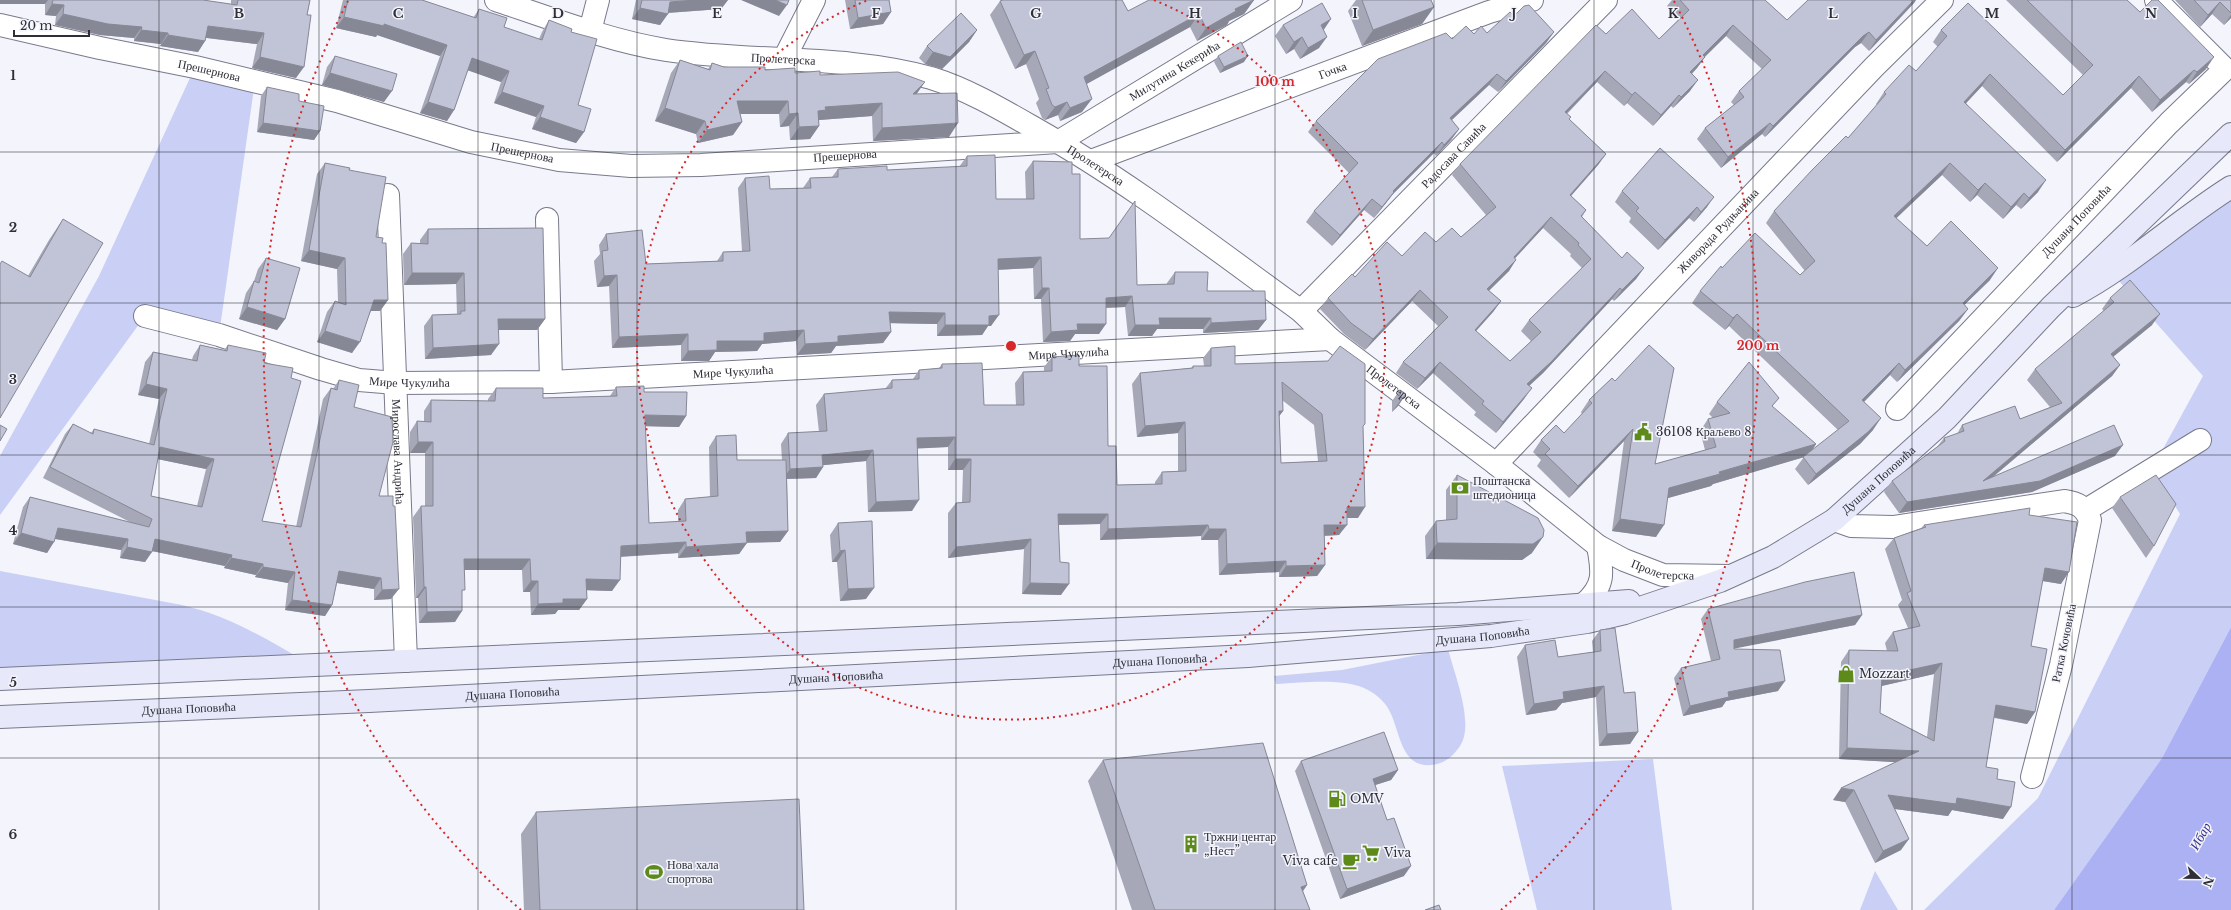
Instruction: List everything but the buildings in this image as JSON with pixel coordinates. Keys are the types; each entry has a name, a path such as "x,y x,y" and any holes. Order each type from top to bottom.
{"main road":[{"name":"Душана Поповића","path":"0,717 345,702 1248,656 1491,636 1587,622 1625,613 1732,576 1773,558 1834,520 1946,418 2051,308 2231,134"},
{"name":"Душана Поповића","path":"2051,308 2102,281 2209,200 2231,187"},
{"name":"Душана Поповића","path":"0,679 1450,614 1668,598"}],"street":[{"name":"Пролетерска","path":"496,0 590,31 665,50 859,66 929,78 978,97 1090,161 1301,311 1330,339 1496,464 1598,546 1624,560 1663,575 1732,576"},
{"path":"590,31 598,0"},
{"path":"784,59 814,0"},
{"name":"Милутина Кекерића","path":"1058,142 1291,0"},
{"name":"Гочка","path":"1090,161 1489,12 1532,0"},
{"name":"Радосава Савића","path":"1301,311 1606,0"},
{"name":"Живорада Рудњанина","path":"1496,464 1874,67 1942,0"},
{"name":"Душана Поповића","path":"1897,409 2169,123 2225,69 2156,0"},
{"name":"Прешернова","path":"0,25 337,101 471,142 559,160 631,166 701,165 1058,142"},
{"name":"Мирослава Андрића","path":"388,195 406,661"},
{"path":"547,219 551,382"},
{"name":"Мире Чукулића","path":"145,316 219,335 352,378 396,383 551,382 1330,339"},
{"path":"1834,520 1851,526 1893,527 2064,501 2076,503 2086,510 2200,440"},
{"name":"Ратка Кочовића","path":"2032,776 2061,665 2090,520 2086,510"},
{"path":"1584,604 1596,594 1600,584 1602,568 1598,546"}],"shaded area":[{"path":"195,67 255,81 219,335 145,316 0,515 0,456 99,276"},
{"path":"2231,187 2231,627 2162,758 2054,910 1924,910 2038,798 2180,514 2152,469 2203,376 2112,273"},
{"path":"0,571 182,605 200,610 249,630 311,665 0,679"},
{"path":"1448,649 1462,698 1465,725 1464,736 1460,746 1448,759 1431,765 1421,764 1413,760 1407,754 1402,746 1393,718 1387,706 1378,697 1364,688 1344,683 1332,682 1276,684 1274,676 1342,670"},
{"path":"1653,759 1672,910 1537,910 1502,766"},
{"path":"1875,871 1898,910 1860,910"}],"water":[{"name":"Ибар","path":"2231,627 2231,910 2054,910 2162,758"}],"place":[{"name":"36108 Краљево 8","path":"1643,432"},
{"name":"Поштанска штедионица","path":"1460,488"},
{"name":"Mozzart","path":"1846,674"},
{"name":"OMV","path":"1337,799"},
{"name":"Тржни центар „Нест”","path":"1191,844"},
{"name":"Viva","path":"1371,853"},
{"name":"Viva cafe","path":"1351,861"},
{"name":"Нова хала спортова","path":"654,872"}]}
